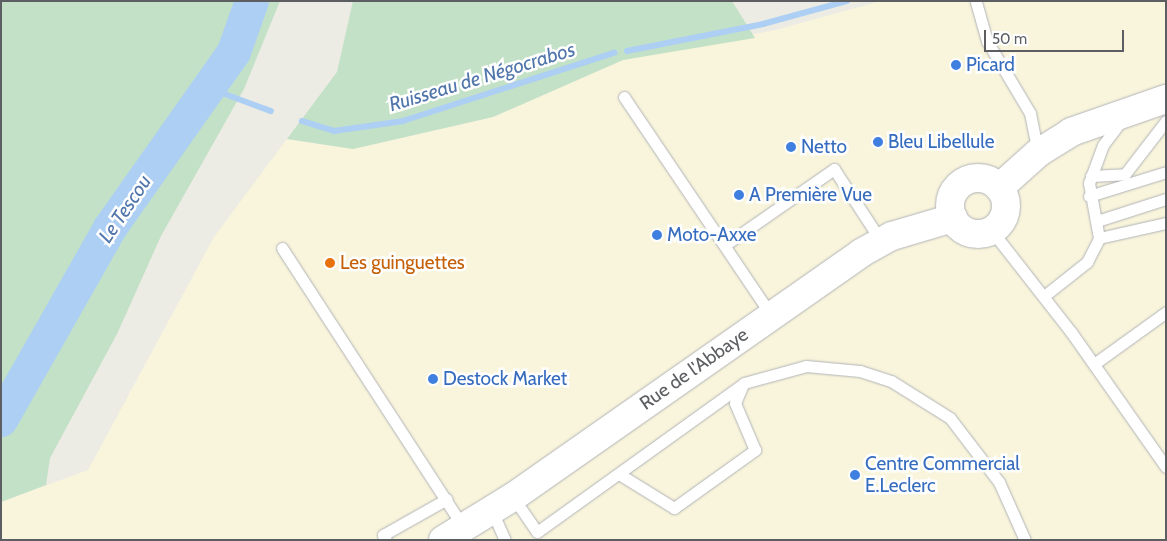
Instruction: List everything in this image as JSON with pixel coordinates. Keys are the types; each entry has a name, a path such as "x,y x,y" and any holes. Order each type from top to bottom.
{"main road":[{"path":"999,188 1038,153 1071,132 1166,100"},
{"path":"985,179 999,188 1006,211 992,231 970,233 953,218 951,203 962,184 985,179"},
{"name":"Rue de l'Abbaye","path":"454,534 502,504 771,315 881,241 953,218"}],"lane":[{"path":"976,2 987,41 1030,114 1038,153"},
{"path":"624,97 771,315"},
{"path":"1044,296 1083,266 1099,238 1097,221 1089,196 1090,176 1104,145 1126,115"},
{"path":"1090,176 1125,174 1166,121"},
{"path":"725,245 834,169 881,241"},
{"path":"1089,196 1166,172"},
{"path":"1097,221 1166,199"},
{"path":"1099,238 1166,223"},
{"path":"992,231 1044,296 1166,467"},
{"path":"282,248 446,499 454,534"},
{"path":"1094,364 1166,312"},
{"path":"502,504 537,532 744,383 806,366 860,370 891,381 950,418 999,482 1025,540"},
{"path":"619,474 674,508 755,450 735,403 744,383"},
{"path":"386,540 383,535 446,499"},
{"path":"502,504 505,540"}],"shaded area":[{"path":"881,1 1166,1 1166,540 1,540 1,502 88,470 214,237 287,139 353,149 493,117 623,60 775,30"}],"green space":[{"path":"1,1 280,1 244,89 161,236 117,334 50,458 46,485 1,502"},
{"path":"353,1 732,1 755,38 623,60 493,117 353,149 287,139 337,72"}],"waterway":[{"name":"Le Tescou","path":"1,420 110,228 234,52 252,1"},
{"name":"Ruisseau de Négocrabos","path":"627,51 763,24 847,1"},
{"name":"Ruisseau de Négocrabos","path":"302,121 334,131 403,121 614,53"},
{"name":"Ruisseau de Négocrabos","path":"209,88 271,111"}],"place":[{"name":"Picard","path":"956,65"},
{"name":"Bleu Libellule","path":"878,142"},
{"name":"Netto","path":"791,147"},
{"name":"A Première Vue","path":"739,195"},
{"name":"Moto-Axxe","path":"657,235"},
{"name":"Les guinguettes","path":"330,263"},
{"name":"Destock Market","path":"433,379"},
{"name":"Centre Commercial E.Leclerc","path":"855,475"}]}
